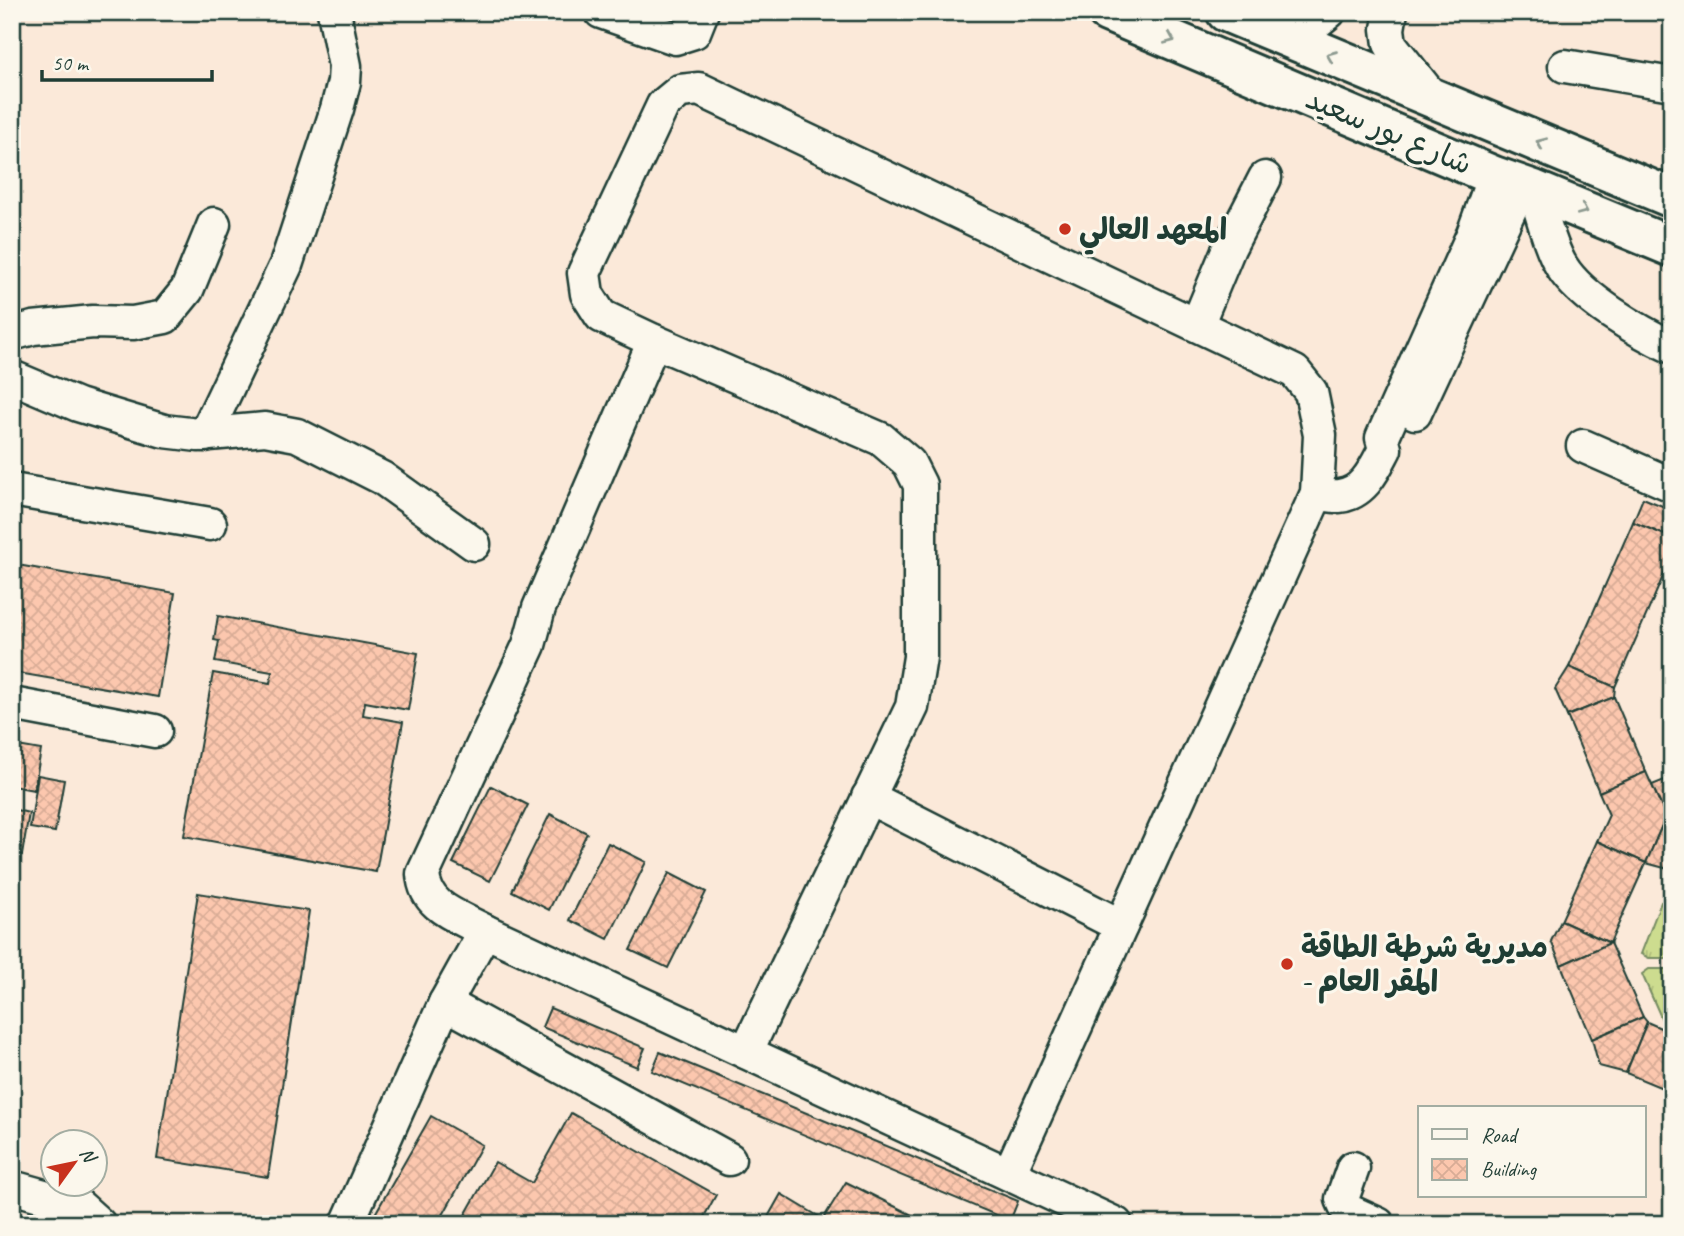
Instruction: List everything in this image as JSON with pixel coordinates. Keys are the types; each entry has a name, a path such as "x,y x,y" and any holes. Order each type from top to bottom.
{"main road":[{"name":"شارع بور سعيد","path":"1107,12 1672,247"},
{"name":"شارع بور سعيد","path":"1226,12 1672,198"}],"street":[{"path":"205,435 286,265 337,109 345,66 334,12"},
{"path":"601,12 675,38 694,32 702,12"},
{"path":"1284,37 1312,26 1329,12"},
{"path":"1391,12 1388,29 1390,44 1432,97"},
{"path":"1565,66 1672,84"},
{"path":"746,1052 912,707 920,657 920,485 909,463 880,439 601,316 587,294 584,273 663,105 680,91 699,89 1295,372 1311,392 1320,435 1317,493 1009,1174"},
{"path":"1197,325 1229,248 1265,178"},
{"path":"1317,493 1340,496 1360,488 1373,472 1385,449 1382,439 1483,239 1516,184"},
{"path":"1516,184 1560,264 1573,282 1633,327 1672,347"},
{"path":"12,334 33,328 93,322 134,323 165,317 187,290 214,224"},
{"path":"654,341 539,608 529,645 423,874 424,887 432,902 485,931 1116,1224"},
{"path":"12,377 78,405 164,431 205,435 265,429 297,435 382,478 474,544"},
{"path":"1583,446 1672,485"},
{"path":"12,489 210,524"},
{"path":"12,704 155,731"},
{"path":"868,797 1121,926"},
{"path":"347,1224 445,1003 485,931"},
{"path":"445,1003 729,1159"},
{"path":"1353,1168 1342,1199 1347,1210 1378,1224"},
{"path":"12,1187 79,1206 99,1224"}],"green space":[{"path":"1661,902 1672,906 1672,958 1649,958 1641,954"},
{"path":"1649,969 1672,969 1671,1019 1663,1022 1642,974"}],"building":[{"path":"1643,498 1672,510 1672,538 1633,522"},
{"path":"1633,522 1672,538 1672,556 1615,687 1569,667"},
{"path":"12,564 175,593 158,697 12,672"},
{"path":"218,616 418,653 408,710 365,702 363,715 403,722 376,872 184,836 213,673 270,683 272,672 215,662 219,641 214,640"},
{"path":"1569,667 1615,687 1614,697 1567,716 1555,689"},
{"path":"1614,697 1646,772 1599,792 1567,716"},
{"path":"12,745 41,750 34,790 12,786"},
{"path":"1646,772 1666,816 1646,863 1597,841 1609,815 1599,792"},
{"path":"38,775 64,780 55,832 30,828"},
{"path":"1672,777 1672,870 1646,863 1666,816 1652,785"},
{"path":"491,786 528,805 490,881 453,863"},
{"path":"12,809 29,813 22,855 12,853"},
{"path":"550,814 587,833 549,910 512,891"},
{"path":"1597,841 1646,863 1610,943 1561,921"},
{"path":"608,843 646,862 608,939 570,920"},
{"path":"669,873 706,892 668,968 630,950"},
{"path":"198,893 309,911 268,1177 157,1159"},
{"path":"1561,921 1610,943 1561,965 1551,941"},
{"path":"1610,943 1643,1017 1592,1039 1561,965"},
{"path":"550,1008 645,1048 637,1067 542,1027"},
{"path":"1643,1017 1647,1022 1626,1073 1599,1066 1592,1039"},
{"path":"1647,1022 1672,1033 1672,1092 1626,1073"},
{"path":"660,1052 1018,1201 1010,1221 652,1071"},
{"path":"571,1113 716,1195 700,1224 460,1224 495,1162 532,1183"},
{"path":"431,1116 482,1145 438,1224 375,1224 371,1221"},
{"path":"846,1182 930,1224 764,1224 781,1194 823,1219"}],"place":[{"name":"المعهد العالي","path":"1065,229"},
{"name":"مديرية شرطة الطاقة - المقر العام","path":"1287,964"}]}
